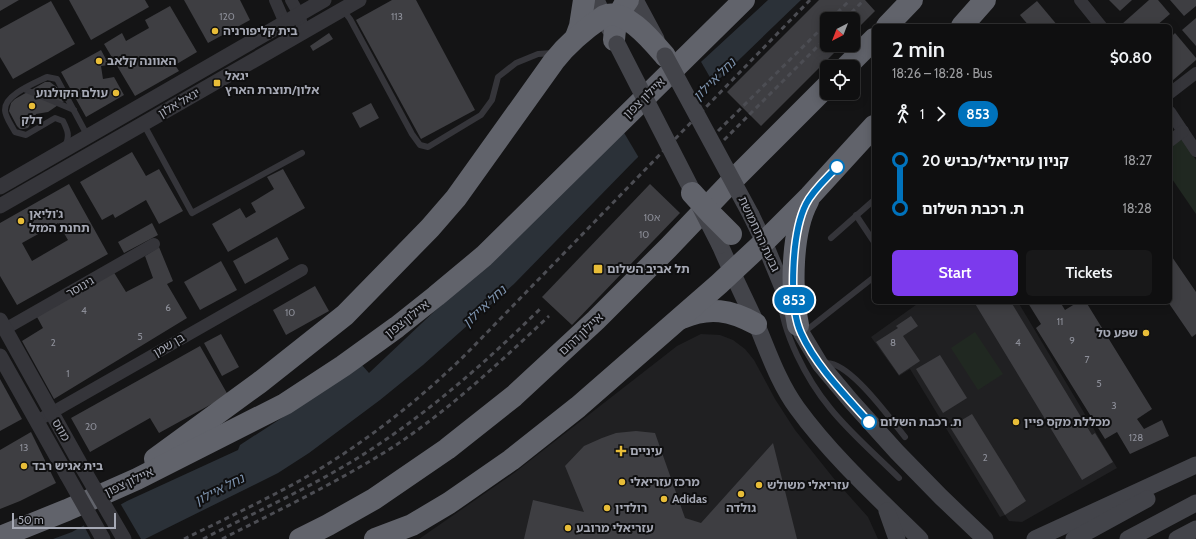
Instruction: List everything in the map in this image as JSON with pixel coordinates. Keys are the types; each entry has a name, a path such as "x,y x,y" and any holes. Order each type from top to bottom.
{"highway":[{"path":"112,490 259,383 345,316 430,228 456,198 568,44 580,26 584,0"},
{"name":"איילון צפון","path":"0,536 67,510 112,490 285,404 397,328 484,256 744,0"},
{"path":"889,24 912,0"},
{"path":"964,24 985,0"},
{"path":"568,44 621,13"},
{"path":"616,42 615,25 621,13"},
{"path":"621,13 645,33 666,56"},
{"path":"853,60 872,41"},
{"name":"איילון דרום","path":"300,539 374,499 447,449 514,396 596,320 820,93"},
{"path":"375,539 412,525 449,503 511,460 578,407 732,272 764,242 810,196 872,128"},
{"path":"692,194 712,216 725,240 736,238 751,243 764,242"},
{"path":"800,330 795,313 794,288 796,249 800,220 810,196"},
{"path":"677,320 698,313 720,310 737,315 756,324"}],"main road":[{"path":"621,13 635,0"},
{"path":"616,42 692,194"},
{"name":"גבעת התחמושת","path":"666,56 752,215 800,330 820,364 897,452 985,539"},
{"path":"725,240 732,272 783,386 796,407 844,463 920,539"},
{"path":"1035,539 1196,465"},
{"path":"1074,539 1196,472"},
{"path":"882,502 891,520 897,539"},
{"path":"1128,539 1196,503"},
{"path":"1177,539 1196,529"}],"street":[{"path":"275,0 285,23"},
{"path":"291,0 299,15 302,26 301,33"},
{"name":"יגאל אלון","path":"0,187 324,0"},
{"name":"יגאל אלון","path":"0,206 359,0"},
{"path":"1080,0 1099,24"},
{"path":"1172,91 1196,73"},
{"path":"1172,115 1196,151"},
{"path":"1172,139 1183,131"},
{"name":"גינוסר","path":"3,324 154,244"},
{"name":"בן שמן","path":"37,421 302,270"},
{"name":"מוזס","path":"3,324 51,413 124,539"},
{"name":"מוזס","path":"0,356 103,539"}],"lane":[{"path":"342,9 350,19 412,134 420,145 428,147 481,115 492,100 498,77 516,63 568,44"},
{"path":"62,151 68,140 68,133 63,121 55,118 26,134 15,132 4,112 5,104 9,98 47,76 57,79 88,135"},
{"path":"24,89 74,110"},
{"path":"143,123 192,213 246,181 302,153"},
{"path":"831,238 872,202"},
{"path":"856,215 872,239"},
{"path":"779,278 782,316 787,331 814,385 839,419 899,478"},
{"path":"800,330 872,278"},
{"path":"820,364 834,364 857,380 867,390 905,437"}],"shaded area":[{"path":"1182,139 1196,160 1196,214 1172,179 1172,146"},
{"name":"מכללת מקס פיין","path":"917,304 1019,304 1117,468 1022,522 1009,521 1005,515 1000,517 910,369 899,376 871,337"},
{"path":"975,332 1003,374 978,390 951,348"},
{"path":"701,334 720,335 733,340 745,349 754,360 775,399 795,430 835,480 868,517 878,539 419,539 514,473 677,346"}],"water":[{"name":"נחל איילון","path":"768,0 801,0 635,160 514,284 423,365 380,400 309,453 278,473 145,539 53,539 72,532 127,501 238,450 240,445 314,397 361,364 369,373 598,157"}],"pier":[{"path":"700,60 715,86 639,158 623,131"},
{"path":"120,503 141,539 91,539 83,524"}],"building":[{"path":"0,0 19,0 0,11"},
{"path":"69,0 145,0 149,7 91,40"},
{"name":"בית קליפורניה","path":"184,0 240,0 250,20 208,43"},
{"path":"392,0 416,0 475,110 421,139 356,20"},
{"path":"819,0 865,0 875,11 860,26 860,12 820,12 820,52 835,52 827,60 820,60 820,67 761,126 727,92"},
{"path":"1109,0 1132,0 1120,11"},
{"path":"1149,0 1158,0 1170,14 1158,24 1122,24"},
{"path":"1170,0 1196,0 1196,6 1184,16"},
{"path":"51,1 75,44 13,79 0,57 0,29"},
{"path":"1037,1 1056,24 1027,24 1020,15"},
{"path":"170,6 197,52 175,65 179,71 135,96 104,44 122,33 126,41 149,28 145,20"},
{"path":"1196,18 1196,46 1182,30"},
{"path":"329,33 333,39 313,51 310,46"},
{"path":"1175,33 1196,58 1196,60 1172,81 1172,36"},
{"path":"101,50 109,65 101,66 103,79 114,77 124,95 86,117 61,72"},
{"path":"45,82 50,82 58,88 64,101 48,112 36,114 28,128 20,129 9,111 11,103 15,99"},
{"path":"371,103 379,118 360,128 352,113"},
{"path":"132,152 146,176 159,169 183,211 159,224 146,200 115,218 113,214 102,220 80,182"},
{"path":"283,169 305,208 228,252 212,224 240,208 246,218 256,212 251,203 274,189 267,177"},
{"path":"69,184 108,254 17,305 0,276 0,223","holes":["58,223 68,240 32,261 22,243"]},
{"path":"650,184 680,213 572,325 542,297"},
{"path":"152,223 158,235 124,253 118,242"},
{"path":"277,237 289,259 245,284 233,261"},
{"path":"159,247 173,281 167,284 187,318 54,399 22,341 43,328 37,317 113,271 126,292 153,278 145,256"},
{"path":"1172,257 1196,292 1196,334 1192,337 1169,304 1172,304"},
{"path":"221,261 237,290 200,310 184,282"},
{"path":"315,286 329,311 286,335 273,310"},
{"path":"975,304 1012,304 1092,435 1095,433 1113,462 1082,480"},
{"path":"1029,304 1061,304 1065,310 1075,304 1087,304 1152,409 1137,419 1144,429 1162,420 1169,436 1130,454 1117,432 1105,439 1036,328 1041,324"},
{"path":"911,316 918,326 903,336 920,361 899,375 876,342 898,328 896,326"},
{"path":"221,334 239,367 222,376 204,343"},
{"path":"200,346 228,395 159,433 150,418 90,452 71,418"},
{"path":"940,355 967,398 943,413 916,369"},
{"path":"0,379 22,419 0,431"},
{"path":"972,414 1026,501 1005,515 950,427"},
{"name":"מרכז עזריאלי","path":"636,431 655,433 685,518 701,523 773,443 797,539 524,539 533,500 584,512 565,466 584,446 616,433"},
{"name":"בית אגיש רבד","path":"31,432 56,483 0,509 0,450"}],"railway":[{"path":"184,539 301,480 323,467 368,437 431,387 469,351 810,0"},
{"path":"838,12 850,0"},
{"path":"852,12 864,0"},
{"path":"718,131 820,30"},
{"path":"724,140 820,44"},
{"path":"203,539 319,480 356,459 406,426 453,389 541,308"},
{"path":"222,539 330,484 372,460 414,433 454,402 549,316"}],"bus line":[{"name":"853","path":"837,167 810,196 800,220 794,264 795,313 802,334 820,364 869,422"}],"place":[{"name":"בית קליפורניה","path":"215,31"},
{"name":"האוונה קלאב","path":"99,61"},
{"name":"יגאל אלון/תוצרת הארץ","path":"217,83"},
{"name":"עולם הקולנוע","path":"116,93"},
{"name":"דלק","path":"32,106"},
{"name":"ג'וליאן תחנת המזל","path":"21,221"},
{"name":"תל אביב השלום","path":"598,269"},
{"name":"שפע טל","path":"1146,333"},
{"name":"ת. רכבת השלום","path":"869,422"},
{"name":"מכללת מקס פיין","path":"1016,422"},
{"name":"עיניים","path":"621,451"},
{"name":"בית אגיש רבד","path":"24,466"},
{"name":"מרכז עזריאלי","path":"622,482"},
{"name":"עזריאלי משולש","path":"759,485"},
{"name":"גולדה","path":"741,494"},
{"name":"Adidas","path":"664,499"},
{"name":"רולדין","path":"607,508"},
{"name":"עזריאלי מרובע","path":"568,528"}]}
